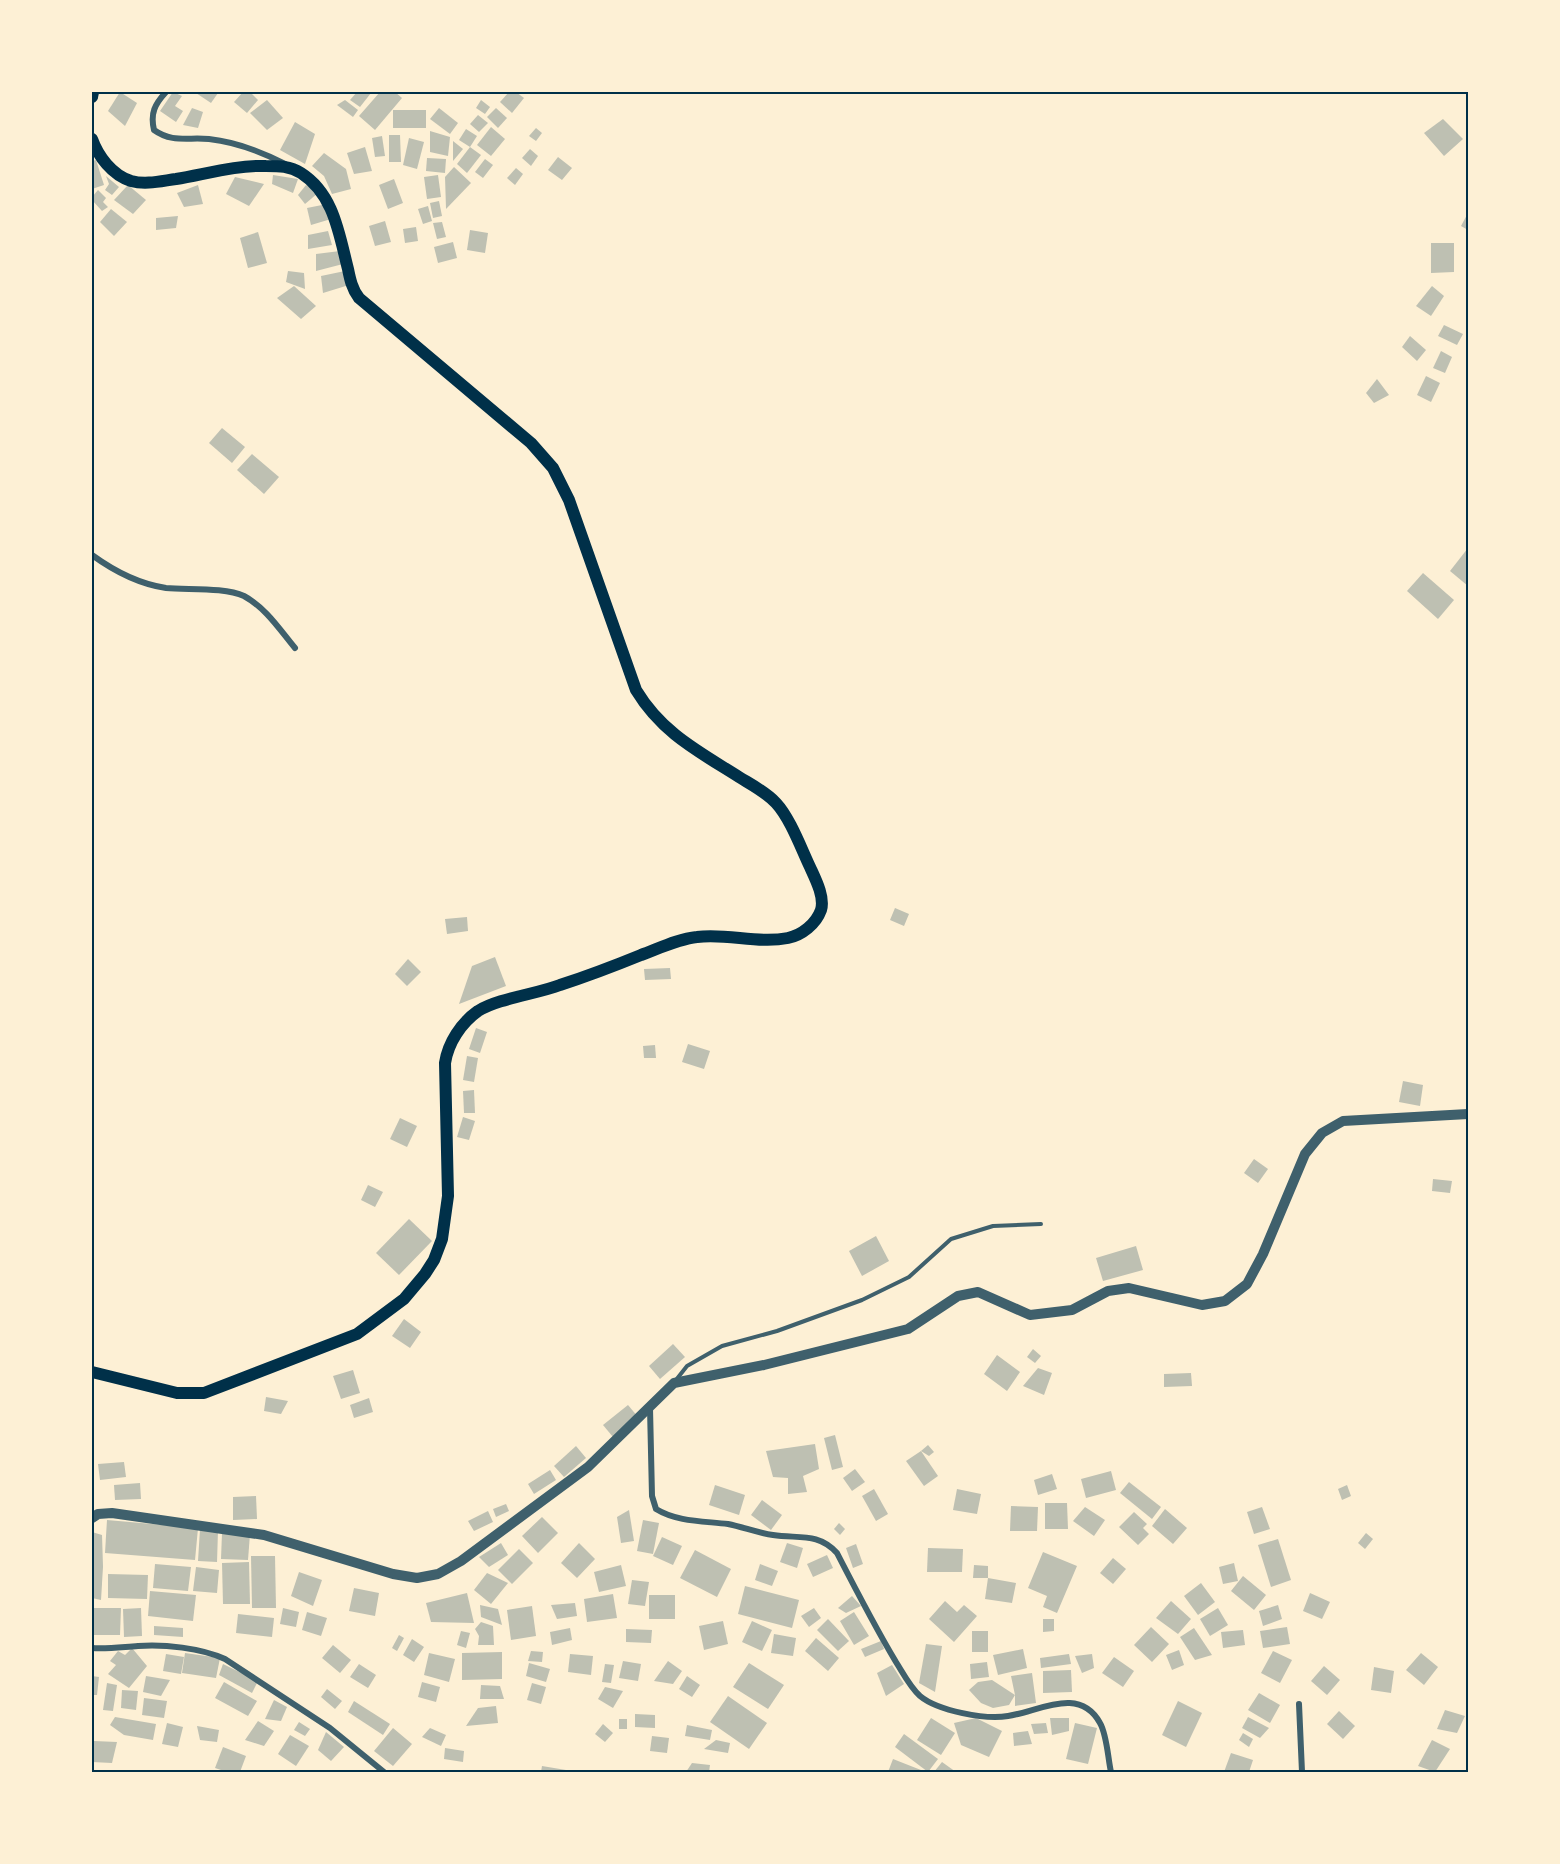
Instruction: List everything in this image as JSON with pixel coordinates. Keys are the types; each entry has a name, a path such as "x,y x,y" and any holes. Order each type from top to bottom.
{"main road":[{"path":"92,97 93,92"},
{"path":"92,139 99,154 109,167 129,180 138,182 150,183 229,169 283,166 294,169 313,183 329,204 339,231 352,286 359,298 531,443 553,468 569,500 636,690 646,706 677,738 759,789 777,803 812,870 823,900 816,920 800,934 787,938 767,939 717,935 677,941 558,986 513,998 479,1011 463,1026 447,1052 445,1064 448,1196 442,1239 434,1260 404,1299 357,1334 204,1393 177,1393 92,1372"}],"street":[{"path":"166,92 154,105 151,120 154,130 162,136 176,140 208,139 234,144 267,154 294,169"},
{"path":"92,555 129,578 165,588 214,590 242,596 265,612 295,648"},
{"path":"92,1518 98,1514 112,1513 234,1530 264,1535 393,1574 417,1578 438,1574 460,1561 588,1467 674,1383 764,1365 908,1329 958,1296 978,1292 1030,1315 1071,1310 1108,1292 1129,1288 1202,1305 1225,1301 1247,1284 1263,1254 1305,1154 1322,1133 1343,1121 1468,1114"},
{"path":"649,1405 651,1496 656,1509 673,1517 730,1525 768,1534 820,1539 829,1544 837,1553 887,1647 921,1696 942,1707 986,1718 1010,1716 1063,1702 1079,1704 1100,1723 1111,1773"},
{"path":"92,1648 117,1649 138,1646 211,1652 330,1728 384,1773"},
{"path":"1299,1704 1302,1773"}],"lane":[{"path":"1468,498 1468,515"},
{"path":"674,1383 687,1366 722,1346 777,1331 862,1300 909,1277 951,1239 993,1226 1041,1224"}],"building":[{"path":"120,92 137,103 125,126 108,111"},
{"path":"173,92 182,96 175,106 183,111 176,122 160,111"},
{"path":"197,92 214,92 218,93 211,103"},
{"path":"243,92 250,92 258,100 247,113 234,102"},
{"path":"357,92 371,93 360,107 350,100"},
{"path":"380,92 395,92 402,98 375,130 359,116"},
{"path":"509,92 516,92 524,98 512,113 500,102"},
{"path":"267,100 283,118 267,130 250,113"},
{"path":"345,100 358,110 353,117 337,105"},
{"path":"481,100 490,107 485,114 476,108"},
{"path":"192,108 203,112 198,128 183,125"},
{"path":"439,108 458,123 450,134 430,119"},
{"path":"496,108 507,118 498,128 487,117"},
{"path":"393,110 426,110 426,128 393,128"},
{"path":"478,115 488,123 479,132 470,124"},
{"path":"1443,119 1463,139 1444,156 1424,133"},
{"path":"295,122 315,134 305,164 280,150"},
{"path":"491,127 505,139 491,156 477,145"},
{"path":"536,128 542,133 536,141 529,136"},
{"path":"466,129 477,136 470,147 459,140"},
{"path":"430,131 450,137 448,156 430,152"},
{"path":"389,135 400,135 401,162 389,162"},
{"path":"382,136 385,156 375,157 372,138"},
{"path":"409,138 424,142 417,169 403,165"},
{"path":"453,141 463,149 453,161"},
{"path":"365,147 372,171 354,174 347,153"},
{"path":"470,147 481,155 467,173 457,164"},
{"path":"530,149 538,156 531,166 522,158"},
{"path":"324,153 346,169 351,189 332,194 324,176 312,166"},
{"path":"558,157 572,168 562,180 548,170"},
{"path":"427,158 446,159 445,173 426,171"},
{"path":"485,159 493,165 483,178 475,172"},
{"path":"96,160 104,185 92,189 92,161"},
{"path":"454,167 471,183 446,209 445,177"},
{"path":"516,168 523,174 515,185 507,178"},
{"path":"273,175 298,179 293,193 272,184"},
{"path":"438,175 441,197 427,199 424,177"},
{"path":"106,176 119,187 112,195 105,190 109,184"},
{"path":"235,177 264,184 249,206 226,194"},
{"path":"394,179 403,203 388,209 379,185"},
{"path":"128,185 146,200 133,214 114,200"},
{"path":"198,185 203,204 184,207 177,193"},
{"path":"306,185 318,193 305,204 298,195"},
{"path":"98,190 106,198 103,202 108,207 102,211 92,200"},
{"path":"439,201 442,216 433,218 430,203"},
{"path":"327,204 331,219 311,225 307,208"},
{"path":"428,206 432,221 423,224 418,209"},
{"path":"111,209 127,222 114,236 100,222"},
{"path":"1468,213 1468,230 1461,226"},
{"path":"178,216 176,228 156,230 156,218"},
{"path":"385,221 391,242 375,246 369,226"},
{"path":"442,222 446,237 437,239 433,223"},
{"path":"416,227 418,241 405,243 403,229"},
{"path":"470,230 488,233 485,253 467,250"},
{"path":"328,231 332,245 308,249 308,235"},
{"path":"258,232 267,263 248,268 240,238"},
{"path":"453,242 457,258 438,263 434,247"},
{"path":"1431,243 1454,243 1454,272 1431,273"},
{"path":"340,251 343,264 316,271 316,254"},
{"path":"288,271 304,273 305,289 286,282"},
{"path":"345,271 349,285 323,293 321,276"},
{"path":"294,286 316,306 301,319 277,298"},
{"path":"1432,286 1444,296 1431,316 1416,306"},
{"path":"1444,325 1463,334 1457,345 1438,336"},
{"path":"1410,336 1426,350 1417,361 1402,347"},
{"path":"1441,351 1452,357 1445,373 1433,368"},
{"path":"1426,376 1440,383 1431,402 1417,395"},
{"path":"1377,379 1389,395 1374,403 1366,393"},
{"path":"222,428 245,447 232,463 209,443"},
{"path":"252,454 279,477 264,494 237,470"},
{"path":"1468,548 1468,586 1450,571"},
{"path":"1423,573 1454,600 1438,619 1407,591"},
{"path":"895,908 909,914 904,926 890,920"},
{"path":"467,917 468,931 447,934 445,919"},
{"path":"495,957 506,986 459,1004 472,966"},
{"path":"408,959 421,972 407,986 395,974"},
{"path":"670,968 671,979 645,980 644,969"},
{"path":"476,1028 487,1032 480,1053 469,1049"},
{"path":"688,1044 710,1051 704,1069 682,1062"},
{"path":"655,1045 656,1058 644,1058 643,1046"},
{"path":"467,1056 478,1058 474,1082 463,1080"},
{"path":"1403,1081 1423,1085 1420,1106 1399,1102"},
{"path":"474,1090 475,1113 464,1113 463,1091"},
{"path":"463,1117 475,1121 469,1140 457,1137"},
{"path":"400,1118 417,1126 407,1147 390,1139"},
{"path":"1254,1159 1268,1169 1258,1183 1244,1173"},
{"path":"1433,1179 1452,1181 1450,1193 1432,1191"},
{"path":"368,1185 383,1192 375,1207 361,1200"},
{"path":"409,1219 432,1241 399,1275 376,1253"},
{"path":"876,1236 889,1261 862,1276 849,1251"},
{"path":"1136,1246 1143,1270 1103,1281 1096,1258"},
{"path":"404,1319 421,1332 410,1348 392,1336"},
{"path":"673,1344 685,1357 660,1379 649,1366"},
{"path":"1033,1349 1041,1356 1035,1363 1027,1357"},
{"path":"997,1355 1020,1372 1007,1391 984,1374"},
{"path":"1038,1368 1052,1373 1044,1395 1023,1386"},
{"path":"353,1370 360,1393 341,1399 333,1376"},
{"path":"1191,1373 1192,1386 1164,1387 1164,1374"},
{"path":"266,1397 288,1401 281,1414 264,1411"},
{"path":"369,1398 373,1412 354,1418 350,1405"},
{"path":"628,1405 638,1417 613,1437 603,1425"},
{"path":"835,1435 843,1467 832,1470 824,1438"},
{"path":"815,1444 819,1469 803,1476 807,1492 788,1494 788,1478 773,1477 766,1451"},
{"path":"928,1445 934,1452 929,1456 921,1451"},
{"path":"576,1446 586,1458 564,1477 554,1466"},
{"path":"921,1451 938,1476 924,1486 906,1461"},
{"path":"124,1462 126,1477 100,1480 98,1464"},
{"path":"855,1469 865,1482 852,1491 843,1478"},
{"path":"550,1470 556,1480 534,1494 528,1484"},
{"path":"1111,1471 1116,1490 1086,1498 1081,1479"},
{"path":"1052,1474 1057,1489 1038,1495 1034,1480"},
{"path":"1129,1482 1161,1507 1152,1519 1120,1493"},
{"path":"140,1483 141,1499 115,1500 114,1485"},
{"path":"715,1485 745,1495 739,1515 709,1505"},
{"path":"1347,1485 1351,1496 1342,1500 1338,1489"},
{"path":"874,1489 888,1514 876,1521 862,1496"},
{"path":"957,1489 981,1494 977,1514 953,1510"},
{"path":"256,1496 257,1519 233,1520 233,1497"},
{"path":"762,1500 782,1515 771,1530 751,1515"},
{"path":"1045,1503 1067,1503 1068,1529 1045,1529"},
{"path":"506,1504 509,1511 496,1517 493,1509"},
{"path":"1011,1506 1038,1507 1037,1531 1010,1531"},
{"path":"1085,1507 1105,1520 1094,1536 1073,1521"},
{"path":"1262,1507 1270,1529 1254,1534 1247,1512"},
{"path":"1165,1509 1187,1528 1173,1544 1152,1526"},
{"path":"629,1510 634,1541 621,1543 617,1517"},
{"path":"488,1511 493,1522 474,1531 468,1521"},
{"path":"1134,1512 1147,1524 1143,1528 1149,1534 1138,1545 1119,1527"},
{"path":"542,1517 558,1533 538,1553 522,1536"},
{"path":"107,1520 198,1528 195,1560 105,1553"},
{"path":"643,1520 659,1523 653,1554 637,1551"},
{"path":"839,1523 845,1529 840,1535 834,1529"},
{"path":"200,1529 218,1530 217,1562 198,1561"},
{"path":"92,1532 102,1535 101,1600 92,1598"},
{"path":"222,1533 250,1534 248,1560 221,1559"},
{"path":"1366,1533 1373,1539 1365,1549 1358,1543"},
{"path":"662,1537 682,1546 673,1565 653,1556"},
{"path":"1278,1539 1291,1580 1271,1587 1258,1545"},
{"path":"501,1543 508,1555 489,1567 479,1557"},
{"path":"579,1543 595,1559 577,1578 561,1563"},
{"path":"787,1543 803,1548 797,1568 780,1562"},
{"path":"856,1544 863,1564 853,1568 846,1548"},
{"path":"928,1548 963,1549 962,1572 927,1572"},
{"path":"519,1549 533,1563 512,1584 498,1570"},
{"path":"695,1550 731,1569 717,1597 680,1578"},
{"path":"1043,1552 1077,1566 1057,1613 1043,1607 1047,1596 1028,1588"},
{"path":"827,1555 833,1568 813,1577 807,1564"},
{"path":"251,1556 275,1556 276,1608 252,1608"},
{"path":"1113,1558 1126,1569 1113,1584 1100,1573"},
{"path":"249,1562 250,1604 223,1604 222,1563"},
{"path":"1234,1563 1238,1581 1223,1584 1219,1567"},
{"path":"155,1564 191,1567 188,1591 153,1588"},
{"path":"760,1564 778,1571 772,1586 755,1580"},
{"path":"621,1565 626,1586 599,1592 594,1572"},
{"path":"974,1565 988,1566 988,1578 973,1578"},
{"path":"196,1567 219,1570 217,1593 193,1591"},
{"path":"299,1572 322,1580 313,1606 291,1596"},
{"path":"487,1573 508,1583 491,1604 474,1590"},
{"path":"108,1574 148,1575 147,1599 108,1598"},
{"path":"1243,1576 1266,1595 1254,1610 1231,1591"},
{"path":"988,1578 1016,1583 1012,1603 985,1599"},
{"path":"632,1580 649,1582 645,1606 628,1604"},
{"path":"1201,1583 1215,1602 1198,1615 1184,1596"},
{"path":"745,1586 799,1600 792,1628 738,1614"},
{"path":"354,1588 379,1593 375,1616 349,1611"},
{"path":"150,1591 196,1595 193,1621 148,1616"},
{"path":"467,1593 474,1623 431,1622 426,1603"},
{"path":"1310,1593 1330,1602 1322,1619 1303,1611"},
{"path":"613,1594 617,1618 587,1622 584,1599"},
{"path":"649,1595 675,1595 675,1619 649,1619"},
{"path":"852,1596 861,1606 846,1613 838,1608"},
{"path":"945,1601 957,1612 964,1605 977,1616 954,1642 929,1619"},
{"path":"1171,1601 1191,1619 1178,1634 1156,1618"},
{"path":"575,1603 577,1616 557,1619 551,1605"},
{"path":"480,1605 498,1609 502,1625 481,1617"},
{"path":"1278,1605 1282,1619 1263,1626 1259,1611"},
{"path":"532,1606 536,1636 511,1640 507,1610"},
{"path":"92,1608 121,1608 120,1635 92,1635"},
{"path":"141,1608 142,1636 124,1637 123,1609"},
{"path":"283,1608 299,1612 296,1627 280,1624"},
{"path":"814,1608 821,1618 809,1627 801,1616"},
{"path":"1218,1608 1228,1625 1210,1636 1200,1619"},
{"path":"307,1612 327,1618 321,1636 302,1630"},
{"path":"854,1612 869,1636 854,1645 840,1621"},
{"path":"238,1614 274,1618 272,1637 236,1633"},
{"path":"828,1619 849,1641 838,1651 817,1630"},
{"path":"1043,1619 1054,1619 1054,1631 1043,1632"},
{"path":"723,1621 728,1644 704,1650 699,1626"},
{"path":"752,1621 772,1630 762,1651 742,1642"},
{"path":"481,1622 493,1626 494,1645 478,1645 479,1636 475,1629"},
{"path":"154,1626 183,1628 183,1637 154,1635"},
{"path":"1151,1627 1169,1644 1152,1662 1134,1645"},
{"path":"1287,1627 1290,1644 1263,1648 1260,1631"},
{"path":"570,1628 572,1640 552,1645 550,1632"},
{"path":"1194,1628 1212,1655 1195,1660 1180,1637"},
{"path":"626,1629 652,1630 651,1643 626,1642"},
{"path":"1243,1630 1245,1645 1223,1648 1221,1632"},
{"path":"461,1631 470,1633 466,1648 457,1645"},
{"path":"972,1631 988,1631 988,1652 972,1652"},
{"path":"774,1634 796,1638 793,1656 771,1653"},
{"path":"399,1635 404,1638 397,1651 392,1648"},
{"path":"816,1638 839,1658 828,1671 805,1651"},
{"path":"412,1639 424,1647 414,1662 403,1655"},
{"path":"881,1641 884,1649 865,1657 861,1649"},
{"path":"926,1644 942,1646 935,1692 919,1683"},
{"path":"333,1645 351,1660 340,1673 322,1658"},
{"path":"132,1648 147,1666 129,1688 108,1674 116,1665 110,1661 118,1651 125,1655"},
{"path":"1023,1649 1027,1668 998,1675 993,1655"},
{"path":"1179,1650 1184,1665 1172,1670 1166,1655"},
{"path":"531,1651 543,1652 542,1662 528,1661"},
{"path":"1273,1651 1292,1660 1280,1683 1261,1673"},
{"path":"502,1652 502,1679 462,1680 462,1653"},
{"path":"185,1653 220,1658 216,1678 182,1673"},
{"path":"429,1653 455,1659 449,1682 424,1675"},
{"path":"1421,1653 1438,1667 1424,1685 1406,1670"},
{"path":"166,1654 184,1657 181,1674 163,1671"},
{"path":"570,1654 593,1656 591,1675 568,1672"},
{"path":"1069,1654 1071,1664 1041,1668 1040,1658"},
{"path":"1092,1654 1094,1668 1082,1673 1075,1656"},
{"path":"1114,1657 1134,1671 1123,1687 1102,1673"},
{"path":"623,1661 641,1664 638,1681 619,1678"},
{"path":"668,1661 682,1671 673,1684 654,1681"},
{"path":"987,1662 989,1677 971,1679 970,1664"},
{"path":"529,1663 550,1669 546,1682 526,1676"},
{"path":"749,1663 784,1685 768,1709 733,1687"},
{"path":"223,1664 258,1681 252,1693 219,1675"},
{"path":"359,1664 376,1675 368,1688 350,1677"},
{"path":"605,1664 614,1665 611,1683 602,1682"},
{"path":"892,1665 904,1684 886,1696 877,1673"},
{"path":"1324,1666 1340,1680 1327,1695 1311,1681"},
{"path":"1374,1667 1394,1671 1391,1693 1371,1690"},
{"path":"1071,1670 1072,1692 1043,1693 1043,1671"},
{"path":"1032,1673 1036,1703 1015,1706 1011,1676"},
{"path":"92,1676 99,1677 97,1695 92,1695"},
{"path":"146,1676 170,1680 161,1696 143,1692"},
{"path":"687,1676 700,1685 692,1697 679,1689"},
{"path":"992,1680 1015,1695 1009,1705 993,1708 981,1703 969,1690 978,1682"},
{"path":"224,1682 257,1701 248,1716 215,1698"},
{"path":"422,1682 440,1687 436,1702 418,1697"},
{"path":"107,1683 117,1685 113,1711 103,1710"},
{"path":"532,1683 546,1687 541,1704 527,1700"},
{"path":"481,1685 500,1686 504,1699 480,1699"},
{"path":"605,1687 623,1691 613,1708 598,1699"},
{"path":"327,1689 342,1701 335,1709 321,1697"},
{"path":"122,1690 138,1691 136,1710 121,1708"},
{"path":"1259,1693 1280,1705 1270,1723 1248,1710"},
{"path":"728,1696 767,1723 749,1749 710,1722"},
{"path":"144,1698 167,1701 164,1718 142,1715"},
{"path":"274,1700 287,1707 281,1721 265,1719"},
{"path":"354,1701 390,1724 383,1735 348,1712"},
{"path":"1178,1701 1202,1713 1186,1747 1162,1735"},
{"path":"496,1706 498,1723 466,1726 478,1708"},
{"path":"1445,1710 1465,1716 1457,1733 1437,1729"},
{"path":"1339,1711 1355,1726 1343,1739 1327,1724"},
{"path":"635,1714 655,1715 655,1728 635,1727"},
{"path":"115,1717 156,1724 153,1740 124,1735 110,1725"},
{"path":"1248,1717 1269,1728 1260,1738 1242,1728"},
{"path":"931,1718 955,1733 941,1755 917,1740"},
{"path":"976,1718 1002,1731 989,1757 961,1745 954,1723"},
{"path":"1050,1718 1069,1718 1069,1731 1052,1735"},
{"path":"619,1719 627,1719 627,1729 619,1729"},
{"path":"258,1721 274,1731 264,1746 245,1740"},
{"path":"299,1722 310,1729 305,1736 294,1730"},
{"path":"167,1723 183,1727 178,1747 162,1744"},
{"path":"1046,1723 1048,1733 1034,1734 1031,1724"},
{"path":"1075,1723 1097,1728 1088,1764 1066,1759"},
{"path":"603,1724 613,1733 605,1742 595,1734"},
{"path":"687,1725 712,1730 710,1740 685,1736"},
{"path":"197,1726 219,1730 217,1742 200,1740"},
{"path":"393,1728 412,1744 393,1766 374,1751"},
{"path":"430,1728 446,1735 441,1746 422,1737"},
{"path":"1028,1731 1032,1744 1014,1746 1013,1733"},
{"path":"326,1732 344,1747 331,1761 318,1750"},
{"path":"1243,1733 1253,1739 1249,1747 1239,1740"},
{"path":"904,1734 938,1759 928,1772 895,1747"},
{"path":"290,1735 309,1746 296,1766 278,1754"},
{"path":"652,1736 669,1738 667,1753 650,1751"},
{"path":"716,1740 730,1743 728,1753 704,1749"},
{"path":"1432,1740 1450,1749 1435,1772 1418,1766"},
{"path":"94,1741 117,1742 112,1763 92,1762"},
{"path":"223,1747 246,1756 240,1772 227,1772 215,1768"},
{"path":"445,1748 464,1751 463,1762 444,1759"},
{"path":"1231,1753 1253,1760 1249,1772 1224,1772"},
{"path":"893,1759 926,1772 888,1772"},
{"path":"942,1762 956,1772 934,1772"},
{"path":"692,1763 710,1765 709,1772 686,1772"},
{"path":"542,1766 572,1771 541,1772"}]}
